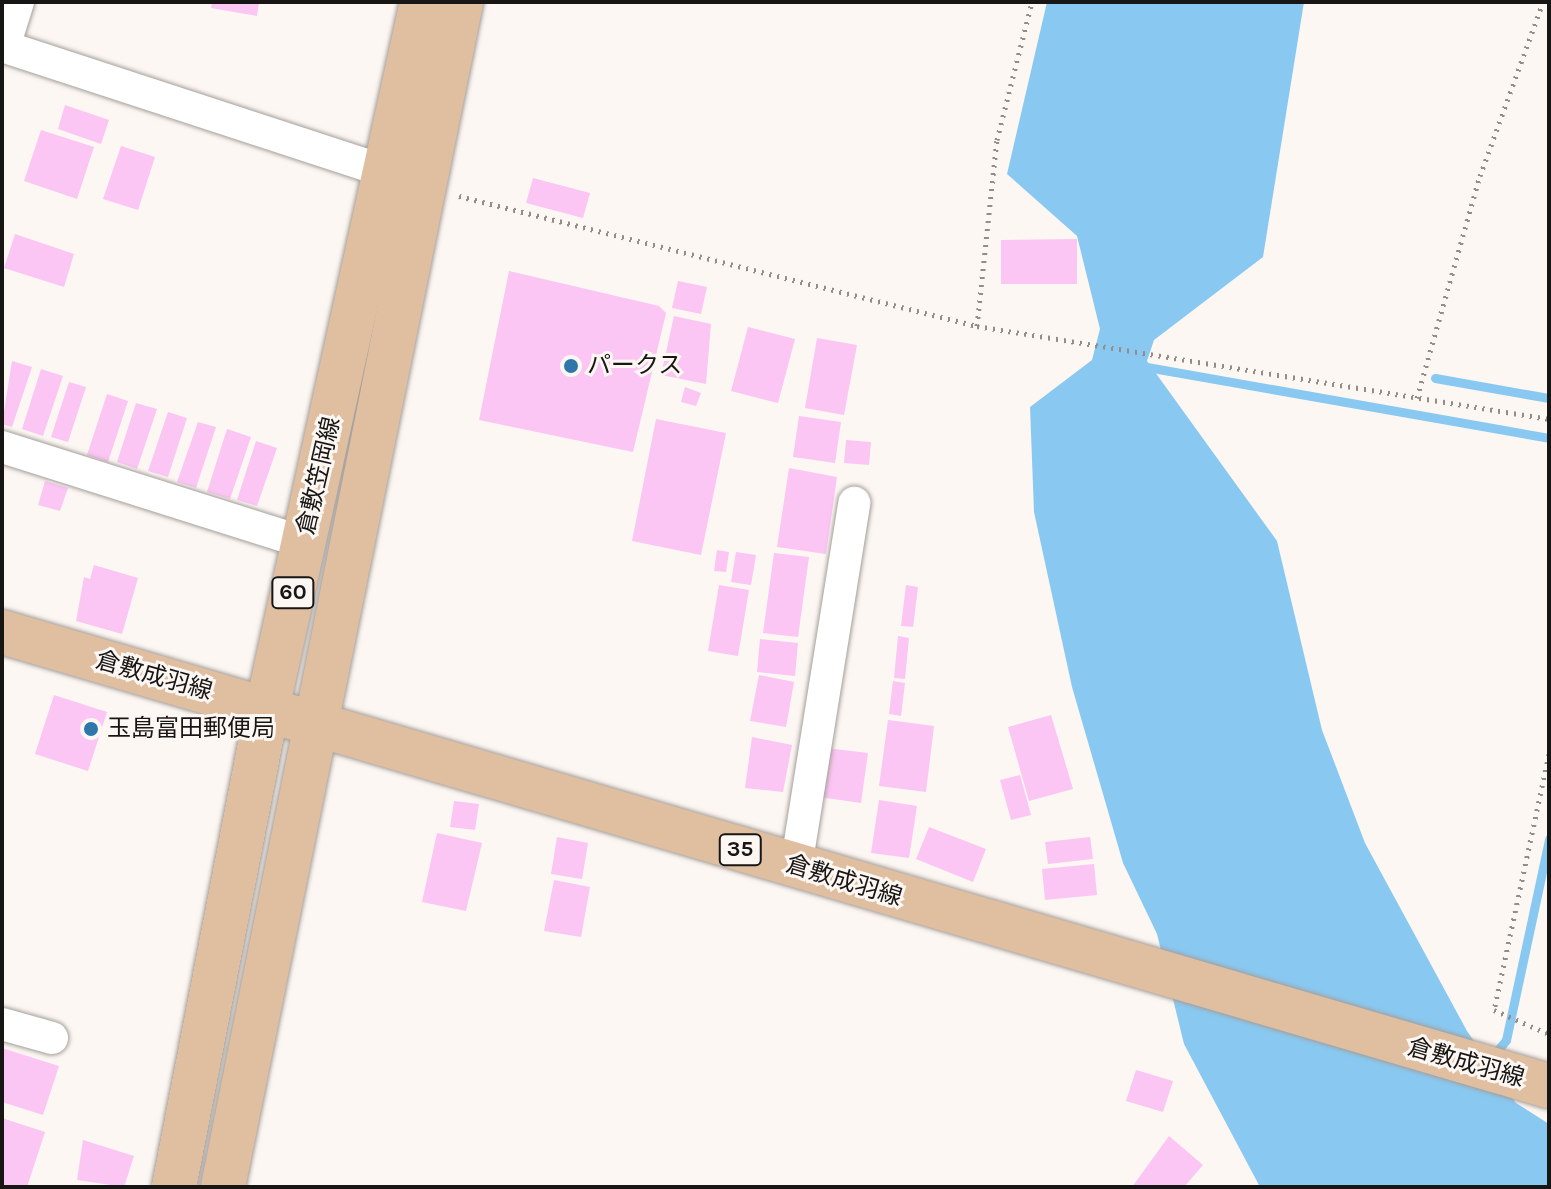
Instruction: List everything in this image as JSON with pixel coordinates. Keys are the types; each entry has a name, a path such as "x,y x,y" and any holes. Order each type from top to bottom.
{"main road":[{"name":"倉敷笠岡線","path":"223,1187 320,725 405,178 422,2"},
{"name":"倉敷笠岡線","path":"174,1187 267,709 304,542 405,178 461,2"},
{"name":"倉敷成羽線","path":"2,632 1539,1084"}],"street":[{"path":"18,2 3,46 405,178"},
{"path":"2,447 304,542"},
{"path":"796,867 854,503"},
{"path":"2,1024 52,1038"}],"path":[{"path":"977,326 997,140 1032,2"},
{"path":"1417,398 1480,176 1543,2"},
{"path":"405,178 977,326 1091,340 1549,419"},
{"path":"1549,754 1494,1010 1549,1034"}],"water":[{"path":"1047,2 1304,2 1263,257 1154,340 1147,361 1277,541 1322,730 1365,843 1467,1031 1516,1103 1549,1124 1549,1187 1260,1187 1184,1044 1157,934 1123,863 1072,687 1034,512 1030,407 1092,360 1100,329 1077,236 1007,174"}],"building":[{"path":"212,2 259,2 257,16 211,8"},
{"path":"65,105 109,120 101,144 58,129"},
{"path":"41,130 94,147 77,199 24,181"},
{"path":"121,146 155,157 138,210 103,199"},
{"path":"533,178 590,193 583,218 526,203"},
{"path":"15,234 74,254 64,287 4,268"},
{"path":"1077,239 1077,284 1001,284 1001,240"},
{"name":"パークス","path":"509,271 659,306 666,313 633,452 479,420"},
{"path":"678,281 707,287 701,314 672,308"},
{"path":"674,316 711,324 706,384 661,375"},
{"path":"748,327 795,339 778,403 731,391"},
{"path":"817,338 857,345 844,415 805,408"},
{"path":"12,361 32,367 12,427 2,424"},
{"path":"41,369 63,376 43,436 22,429"},
{"path":"69,382 86,387 68,442 51,437"},
{"path":"685,387 701,393 696,406 681,402"},
{"path":"107,394 128,401 108,462 87,455"},
{"path":"136,403 157,409 137,469 117,462"},
{"path":"168,412 187,418 168,477 148,471"},
{"path":"799,416 841,422 835,463 793,457"},
{"path":"656,419 726,433 701,555 632,541"},
{"path":"198,422 216,427 196,488 177,482"},
{"path":"227,429 251,437 230,499 207,492"},
{"path":"846,440 871,442 869,465 844,463"},
{"path":"256,441 277,448 257,506 237,500"},
{"path":"789,468 837,477 826,554 777,547"},
{"path":"45,481 68,488 60,511 38,505"},
{"path":"717,550 729,552 726,572 714,571"},
{"path":"736,552 756,555 751,585 731,582"},
{"path":"774,553 809,557 798,637 763,633"},
{"path":"94,565 138,578 122,634 76,621 84,577 90,579"},
{"path":"719,585 749,590 738,656 708,651"},
{"path":"906,585 918,587 913,627 901,626"},
{"path":"898,636 909,638 905,679 894,678"},
{"path":"760,639 798,643 795,676 757,672"},
{"path":"759,675 794,682 786,727 750,721"},
{"path":"893,681 905,683 901,716 889,714"},
{"path":"54,695 107,712 88,771 35,754"},
{"path":"1051,715 1073,789 1029,801 1008,727"},
{"path":"888,720 934,726 926,792 879,786"},
{"path":"752,737 792,745 783,792 745,788"},
{"path":"826,748 868,753 861,803 819,797"},
{"path":"1020,775 1031,815 1011,820 1000,780"},
{"path":"879,800 917,806 909,858 871,853"},
{"path":"454,801 479,804 475,830 450,827"},
{"path":"929,827 986,849 973,882 916,859"},
{"path":"437,833 482,843 466,911 422,902"},
{"path":"557,837 588,843 582,879 551,874"},
{"path":"1090,837 1093,859 1048,864 1045,842"},
{"path":"1094,864 1097,895 1045,900 1042,869"},
{"path":"554,880 590,887 581,937 544,931"},
{"path":"2,1048 59,1066 43,1115 2,1102"},
{"path":"1136,1070 1173,1081 1163,1112 1126,1101"},
{"path":"2,1118 45,1132 27,1187 2,1187"},
{"path":"1169,1136 1203,1165 1184,1187 1132,1187"},
{"path":"83,1140 134,1156 124,1187 77,1180"}],"waterway":[{"path":"1141,366 1549,438"},
{"path":"1435,378 1549,398"},
{"path":"1491,1058 1506,1040 1549,839"}],"place":[{"name":"パークス","path":"571,366"},
{"name":"玉島富田郵便局","path":"91,729"}]}
